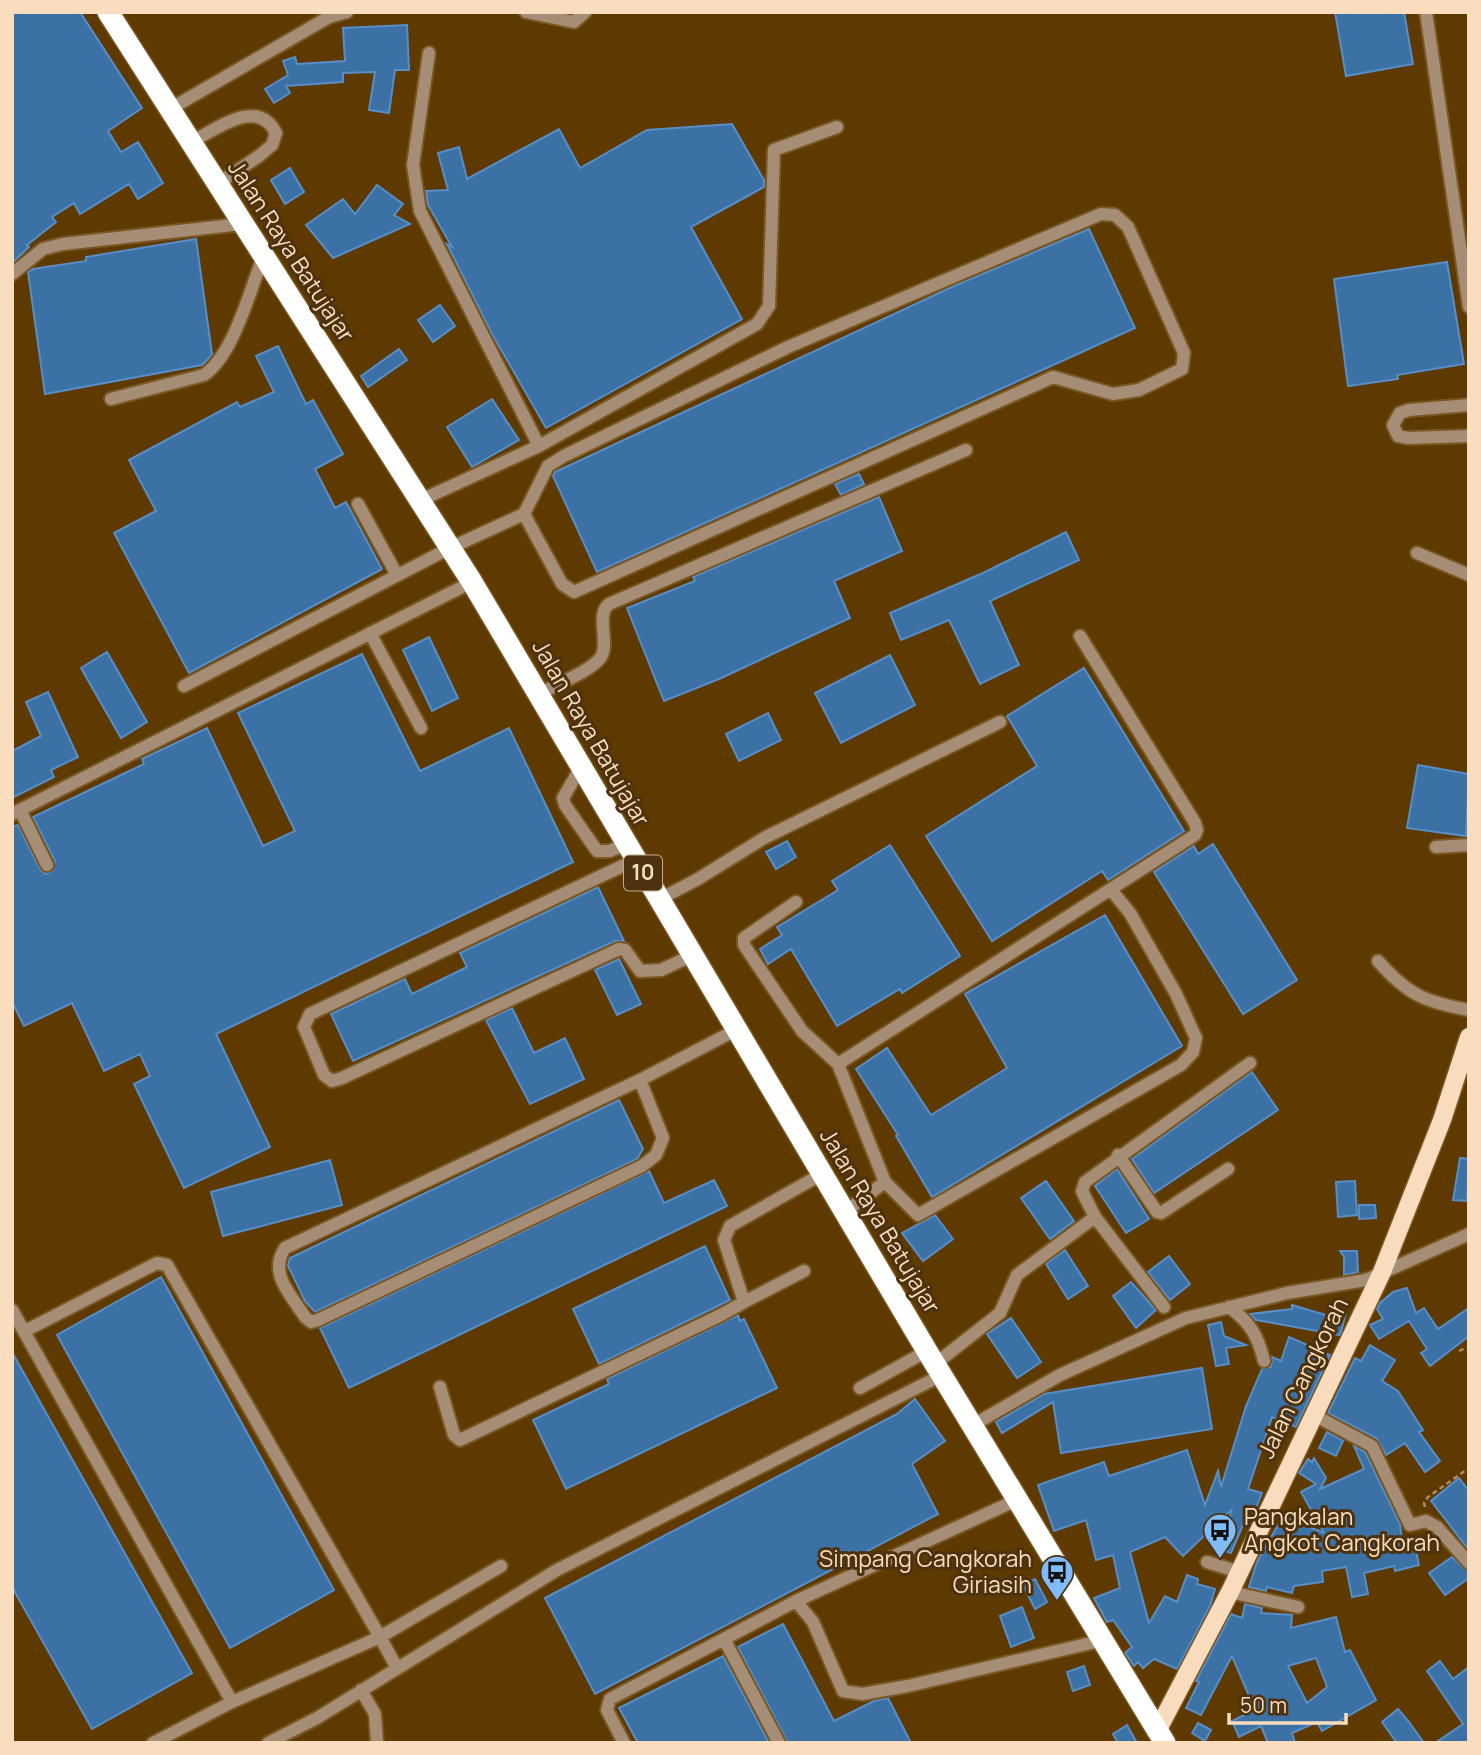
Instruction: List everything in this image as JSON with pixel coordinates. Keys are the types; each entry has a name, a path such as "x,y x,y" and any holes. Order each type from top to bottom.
{"highway":[{"name":"Jalan Raya Batujajar","path":"108,12 189,143 472,582 658,900 1161,1737"}],"main road":[{"name":"Jalan Cangkorah","path":"1161,1737 1312,1414 1382,1272 1442,1120 1469,1037"}],"street":[{"path":"170,109 329,17 347,12"},
{"path":"526,12 574,22 585,12"},
{"path":"1426,12 1469,307"},
{"path":"429,53 413,165 419,211 539,446"},
{"path":"189,143 247,115 259,114 270,121 276,133 272,145 216,185"},
{"path":"421,500 539,446 757,324 769,306 774,150 837,127"},
{"path":"184,685 450,548 524,514 548,466 564,456 788,347 1101,214 1115,215 1128,227 1184,353 1182,369 1139,390 1112,394 1053,377 574,592 565,588 556,575 524,514"},
{"path":"12,274 43,249 63,244 242,224"},
{"path":"111,399 204,375 216,366 226,350 263,258"},
{"path":"1469,405 1409,410 1400,413 1393,425 1398,436 1408,438 1469,436"},
{"path":"538,695 598,661 604,650 604,608 609,604 966,450"},
{"path":"358,504 397,575"},
{"path":"1417,553 1469,574"},
{"path":"47,865 16,812 472,582"},
{"path":"370,633 421,728"},
{"path":"838,1064 1112,891 1195,835 1198,830 1080,636"},
{"path":"658,900 764,838 1000,722"},
{"path":"581,767 563,798 565,805 597,851 630,852"},
{"path":"1436,847 1469,845"},
{"path":"630,852 310,1014 304,1027 324,1075 332,1081 342,1078 619,949 625,950 640,971 650,973 693,955"},
{"path":"796,902 744,938 744,945 802,1031 838,1064 885,1182 910,1210 918,1215 926,1213 1181,1065 1193,1052 1196,1038 1176,994 1130,914 1112,891"},
{"path":"1378,961 1406,990 1429,1003 1469,1010"},
{"path":"640,1080 663,1138 656,1155 642,1166 318,1320 312,1322 305,1317 277,1270 278,1259 285,1248 640,1080 736,1030"},
{"path":"1164,1307 1094,1217 1082,1191 1084,1182 1118,1155 1250,1063"},
{"path":"1118,1155 1161,1213 1228,1169"},
{"path":"744,1302 724,1240 730,1226 822,1174"},
{"path":"845,1212 885,1182"},
{"path":"268,1743 317,1718 557,1570 935,1364 1000,1313 1017,1275 1094,1217"},
{"path":"973,1425 1060,1375 1186,1318 1287,1293 1366,1280 1469,1234"},
{"path":"25,1331 158,1263 167,1265 397,1668"},
{"path":"440,1387 454,1435 460,1440 804,1271"},
{"path":"1229,1307 1248,1321 1259,1341 1264,1361"},
{"path":"12,1310 46,1375 232,1702"},
{"path":"860,1388 935,1364"},
{"path":"1312,1414 1372,1446 1410,1525 1426,1521 1437,1527 1469,1563"},
{"path":"624,1743 607,1710 610,1699 796,1601 1018,1499"},
{"path":"1207,1562 1239,1572"},
{"path":"153,1743 232,1702 380,1637 501,1566"},
{"path":"1230,1592 1298,1607"},
{"path":"796,1601 814,1622 843,1691 852,1694 908,1686 1104,1640"},
{"path":"724,1639 779,1743"},
{"path":"361,1690 374,1714 377,1743"}],"path":[{"path":"1459,1351 1469,1346"},
{"path":"1426,1521 1424,1503 1428,1497 1469,1468"}],"building":[{"path":"12,12 80,12 142,108 108,131 121,152 138,142 163,183 138,199 129,184 80,214 74,203 52,217 56,222 27,245 29,247 12,263"},
{"path":"1335,12 1404,12 1413,64 1346,76"},
{"path":"407,25 409,70 395,70 389,113 369,110 375,72 343,73 343,82 286,86 290,93 274,103 265,89 288,75 283,61 295,57 297,64 345,61 343,28"},
{"path":"732,124 764,180 764,187 691,227 742,319 546,428 492,334 447,244 452,247 428,205 426,191 448,190 438,153 459,147 467,179 559,129 580,168 647,130"},
{"path":"290,168 304,192 285,204 271,180"},
{"path":"377,185 403,204 394,215 410,224 333,258 306,225 343,199 355,214"},
{"path":"1089,229 1135,328 597,572 553,476 555,472 954,286"},
{"path":"196,239 212,354 208,359 202,365 45,394 28,272 86,261 86,257"},
{"path":"1447,262 1464,364 1397,375 1398,379 1348,386 1334,279"},
{"path":"440,305 455,326 433,342 418,320"},
{"path":"278,346 306,404 313,400 343,454 315,469 335,508 346,502 382,569 189,673 114,533 156,511 129,460 237,402 240,407 274,392 256,356"},
{"path":"399,349 407,360 368,387 361,376"},
{"path":"492,399 519,440 472,467 447,427"},
{"path":"859,474 864,484 841,495 835,484"},
{"path":"879,497 902,551 834,581 850,618 719,679 664,701 627,608 695,581 693,577"},
{"path":"1066,532 1079,560 990,601 1019,665 980,684 949,620 901,640 890,613 983,573"},
{"path":"429,637 458,698 432,711 403,650"},
{"path":"107,652 147,722 121,738 81,668"},
{"path":"362,654 420,771 509,728 573,862 216,1034 270,1147 184,1188 134,1084 150,1076 140,1054 104,1071 72,1003 24,1026 12,1002 12,827 18,825 40,869 46,874 51,872 55,861 33,817 144,764 142,759 207,728 263,846 295,831 238,713"},
{"path":"890,655 915,705 841,743 815,693"},
{"path":"1084,668 1184,831 1108,880 1102,871 992,941 926,836 1037,766 1007,716"},
{"path":"48,692 78,757 51,770 54,777 12,798 12,751 41,736 26,702"},
{"path":"768,713 781,740 739,761 726,734"},
{"path":"1418,765 1469,774 1466,836 1407,828"},
{"path":"787,841 796,857 776,869 766,852"},
{"path":"1213,844 1297,980 1243,1014 1154,872 1194,846 1198,854"},
{"path":"890,845 960,956 902,993 900,989 837,1026 791,949 768,964 760,949 782,935 777,927 838,890 832,881"},
{"path":"598,887 624,941 615,941 353,1061 331,1014 405,979 412,994 467,967 460,953"},
{"path":"1105,915 1182,1046 932,1197 896,1136 898,1135 856,1069 887,1048 931,1115 1007,1068 965,994"},
{"path":"619,959 641,1004 617,1015 595,970"},
{"path":"512,1008 534,1053 565,1038 584,1079 530,1104 486,1020"},
{"path":"1252,1072 1278,1110 1154,1193 1132,1159"},
{"path":"619,1100 643,1149 637,1159 315,1312 305,1301 288,1266 290,1258"},
{"path":"1460,1158 1469,1159 1467,1201 1453,1200"},
{"path":"330,1160 342,1205 223,1236 211,1192"},
{"path":"1117,1169 1149,1219 1126,1233 1095,1186"},
{"path":"649,1171 664,1203 714,1180 727,1206 349,1388 320,1328"},
{"path":"1046,1181 1074,1221 1050,1239 1021,1198"},
{"path":"1355,1181 1357,1215 1338,1217 1336,1182"},
{"path":"1359,1205 1375,1205 1376,1218 1359,1219"},
{"path":"935,1215 953,1239 923,1261 902,1233"},
{"path":"705,1246 730,1300 599,1364 573,1309"},
{"path":"1065,1250 1088,1286 1068,1299 1046,1264"},
{"path":"1340,1251 1357,1251 1358,1272 1344,1275 1344,1257"},
{"path":"1169,1256 1190,1284 1170,1300 1148,1272"},
{"path":"161,1277 334,1590 230,1648 57,1335"},
{"path":"1131,1282 1156,1310 1136,1328 1113,1296"},
{"path":"1407,1288 1416,1313 1424,1308 1438,1329 1469,1308 1469,1336 1430,1366 1421,1353 1427,1349 1409,1321 1379,1339 1370,1325 1383,1319 1377,1309 1380,1303 1393,1292"},
{"path":"1292,1305 1329,1316 1329,1311 1346,1313 1340,1335 1256,1320 1250,1314 1292,1309"},
{"path":"738,1315 740,1321 744,1319 777,1388 566,1489 533,1420 609,1384 607,1379"},
{"path":"1011,1318 1041,1362 1017,1378 987,1334"},
{"path":"1221,1322 1224,1336 1246,1345 1226,1348 1229,1364 1216,1366 1208,1325"},
{"path":"1289,1337 1330,1355 1296,1427 1272,1417 1248,1489 1262,1493 1254,1513 1249,1511 1231,1553 1219,1549 1232,1509 1183,1556 1165,1537 1130,1552 1149,1623 1165,1596 1177,1602 1187,1575 1198,1579 1197,1584 1215,1589 1210,1606 1177,1669 1154,1659 1143,1668 1138,1662 1134,1666 1125,1653 1132,1647 1113,1620 1107,1622 1094,1598 1120,1588 1113,1555 1096,1560 1086,1520 1054,1531 1038,1485 1104,1462 1109,1476 1187,1450 1205,1505 1218,1471 1221,1487 1246,1406 1262,1369 1271,1367 1272,1357 1281,1361"},
{"path":"1370,1345 1395,1360 1382,1381 1398,1391 1423,1430 1419,1432 1440,1461 1425,1472 1405,1443 1386,1455 1376,1438 1328,1413 1355,1358 1361,1361"},
{"path":"12,1352 192,1673 92,1729 12,1587"},
{"path":"1202,1368 1212,1429 1061,1453 1053,1402 1002,1433 996,1422 1044,1394"},
{"path":"915,1399 945,1441 912,1464 938,1514 595,1694 545,1598 897,1414"},
{"path":"1327,1432 1343,1441 1336,1456 1319,1448"},
{"path":"1354,1446 1365,1452 1400,1524 1403,1549 1415,1546 1419,1565 1395,1571 1394,1566 1364,1573 1368,1594 1352,1597 1346,1567 1322,1571 1323,1582 1294,1586 1292,1593 1267,1587 1266,1591 1249,1587 1257,1562 1283,1516 1324,1533 1301,1492 1316,1484 1299,1473 1308,1459 1312,1462 1314,1458 1326,1478 1320,1489 1364,1469"},
{"path":"1459,1478 1469,1491 1469,1550 1431,1501"},
{"path":"1452,1557 1469,1572 1469,1578 1445,1595 1429,1573"},
{"path":"1035,1579 1047,1602 1035,1609 1023,1585"},
{"path":"1245,1604 1262,1608 1261,1613 1292,1615 1291,1628 1336,1617 1345,1652 1350,1650 1376,1700 1322,1731 1317,1722 1292,1733 1295,1743 1268,1743 1261,1726 1239,1737 1232,1721 1255,1710 1232,1656 1201,1715 1186,1708 1199,1682 1196,1681 1231,1614 1242,1618","holes":["1316,1658 1327,1687 1307,1703 1288,1666"]},
{"path":"1022,1607 1034,1638 1011,1647 1000,1616"},
{"path":"783,1624 834,1721 874,1701 888,1698 911,1743 788,1743 738,1647"},
{"path":"723,1656 769,1743 638,1743 619,1708"},
{"path":"1440,1661 1453,1679 1469,1667 1469,1743 1435,1743 1463,1724 1427,1671"},
{"path":"1084,1666 1090,1685 1073,1691 1067,1672"},
{"path":"1398,1709 1424,1743 1397,1743 1382,1722"},
{"path":"1198,1723 1211,1730 1205,1741 1192,1733"},
{"path":"1127,1725 1137,1743 1118,1743 1113,1734"}],"place":[{"name":"Pangkalan Angkot Cangkorah","path":"1220,1560"},
{"name":"Simpang Cangkorah Giriasih","path":"1057,1602"}]}
